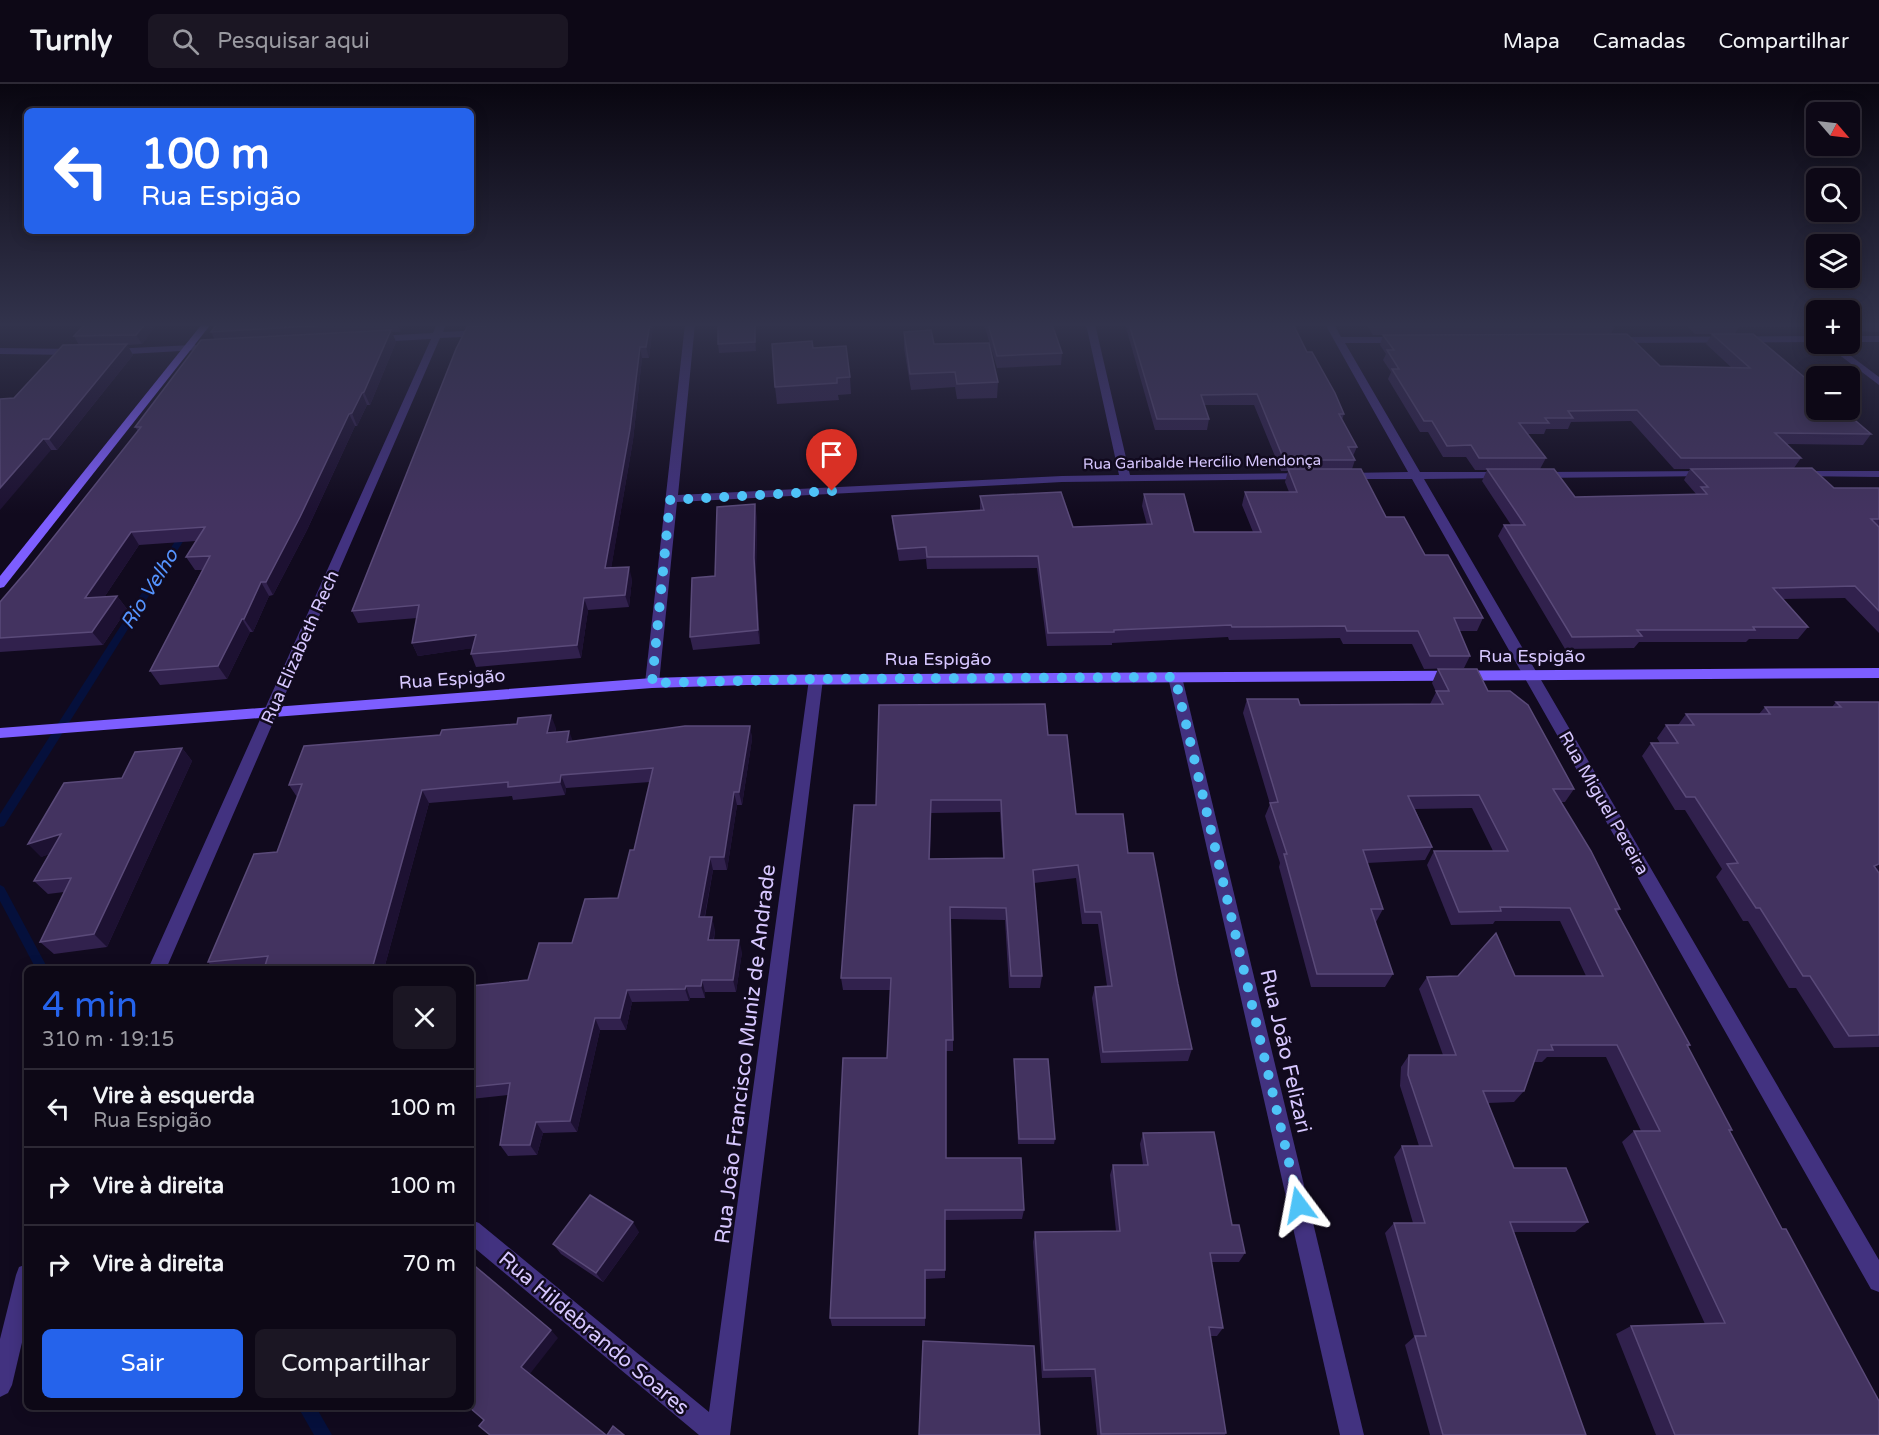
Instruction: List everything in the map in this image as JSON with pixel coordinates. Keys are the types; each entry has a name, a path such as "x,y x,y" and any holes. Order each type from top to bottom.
{"street":[{"path":"0,584 157,387"},
{"name":"Rua Elizabeth Rech","path":"158,966 414,387"},
{"path":"652,683 683,387"},
{"path":"1104,387 1125,477"},
{"name":"Rua Miguel Pereira","path":"1365,387 1879,1281"},
{"name":"Rua Garibalde Hercílio Mendonça","path":"670,500 1125,477 1725,474"},
{"path":"1784,474 1879,474"},
{"name":"Rua Espigão","path":"0,733 652,683 816,679 1879,673"},
{"name":"Rua João Felizari","path":"1175,677 1352,1435"},
{"name":"Rua João Francisco Muniz de Andrade","path":"718,1435 816,679"},
{"name":"Rua Hildebrando Soares","path":"474,1233 718,1435"},
{"path":"0,1385 24,1287"}],"building":[{"path":"24,387 92,387 49,439 43,439 0,488 0,399 14,398"},
{"path":"165,387 366,387 352,413 349,414 266,582 261,582 218,666 150,671 210,556 186,557 205,527 131,532 85,598 117,596 92,632 0,638 0,602 141,427 135,427"},
{"path":"441,387 635,387 630,429 605,568 629,567 625,595 584,598 577,645 471,654 476,635 412,643 419,605 352,611"},
{"path":"1148,387 1332,387 1344,414 1339,414 1357,447 1348,447 1355,460 1284,460 1257,394 1201,395 1209,419 1157,419"},
{"path":"1403,387 1806,387 1806,420 1855,420 1871,434 1775,433 1801,458 1681,458 1637,410 1568,411 1573,418 1545,418 1549,423 1519,423 1546,458 1479,458 1471,445 1447,446 1432,421 1424,421"},
{"path":"1812,468 1834,488 1879,488 1879,519 1871,519 1879,527 1879,611 1855,586 1773,588 1808,627 1753,627 1755,630 1637,630 1642,636 1572,637 1504,525 1525,525 1487,469 1554,469 1575,497 1707,494 1701,487 1708,487 1691,469"},
{"path":"1288,469 1361,469 1386,517 1404,517 1425,555 1448,555 1483,618 1454,618 1470,656 1430,656 1418,631 1347,631 1345,626 1232,627 1231,625 1114,630 1114,632 1048,633 1038,556 927,557 926,547 898,549 892,516 984,510 980,496 1061,492 1073,527 1152,524 1144,494 1184,494 1194,532 1261,532 1245,492 1297,492"},
{"path":"755,504 754,558 758,630 690,637 692,578 715,576 717,507"},
{"path":"1438,669 1477,669 1488,691 1510,691 1528,705 1574,789 1553,789 1591,851 1620,909 1615,909 1690,1045 1687,1045 1732,1130 1729,1130 1782,1229 1786,1229 1879,1401 1879,1435 1675,1435 1631,1326 1725,1323 1634,1131 1660,1131 1617,1045 1551,1045 1553,1050 1538,1050 1524,1091 1483,1091 1514,1168 1566,1168 1588,1222 1510,1222 1586,1435 1443,1435 1415,1336 1426,1336 1394,1223 1425,1223 1402,1146 1432,1146 1408,1075 1409,1055 1456,1055 1427,977 1458,976 1496,933 1515,976 1603,976 1570,908 1500,907 1501,911 1459,912 1434,851 1508,851 1479,795 1408,796 1432,847 1363,850 1383,909 1371,909 1393,974 1317,974 1284,854 1287,854 1270,803 1278,802 1247,699 1298,699 1300,705 1443,704 1436,691 1449,691"},
{"path":"1836,702 1879,702 1879,864 1874,866 1879,873 1879,1035 1849,1036 1810,976 1803,976 1760,908 1756,908 1727,864 1738,863 1695,797 1686,797 1651,743 1678,743 1666,725 1694,725 1686,714 1770,714 1765,707 1841,707"},
{"path":"1045,704 1048,735 1067,735 1076,814 1123,814 1128,853 1153,853 1192,1049 1103,1052 1095,987 1112,986 1101,912 1085,912 1078,865 1033,870 1042,976 1011,976 1006,908 950,907 953,1040 946,1040 946,1158 1021,1158 1024,1210 945,1210 945,1270 925,1270 925,1318 830,1318 843,1058 887,1058 891,978 841,978 854,805 876,805 879,705","holes":["931,800 1001,800 1004,858 929,859"]},
{"path":"551,715 547,733 569,731 567,742 685,726 750,726 739,792 734,792 724,857 710,857 699,917 712,917 708,940 739,940 733,980 702,980 701,986 686,986 685,989 627,990 620,1018 595,1018 570,1121 536,1122 530,1145 500,1145 510,1083 474,1087 474,986 528,980 539,943 572,943 585,899 618,898 630,850 634,850 653,768 561,775 560,782 508,787 508,782 422,790 373,966 265,966 268,956 208,962 254,854 277,852 302,784 289,785 304,746 440,735 442,730 517,724 518,718"},
{"path":"182,748 94,934 40,942 71,878 34,881 61,834 28,844 64,783 122,778 135,752"},
{"path":"1014,1059 1048,1059 1055,1139 1019,1139"},
{"path":"1214,1132 1232,1225 1239,1225 1245,1253 1210,1253 1223,1328 1209,1327 1226,1433 1101,1434 1095,1369 1044,1370 1035,1232 1120,1231 1113,1165 1148,1165 1143,1133"},
{"path":"590,1195 633,1222 596,1273 553,1244"},
{"path":"476,1267 551,1330 521,1367 606,1435 490,1435 479,1426 484,1420 472,1410 474,1269"},
{"path":"923,1341 1034,1346 1040,1435 919,1435"},
{"path":"613,1426 624,1435 607,1435"}],"waterway":[{"name":"Rio Velho","path":"0,823 185,532"},
{"name":"Rio Velho","path":"0,890 40,966"},
{"name":"Rio Velho","path":"308,1410 324,1435"}],"route":[{"path":"832,491 670,500 652,683 816,679 1175,677 1299,1205"}]}
